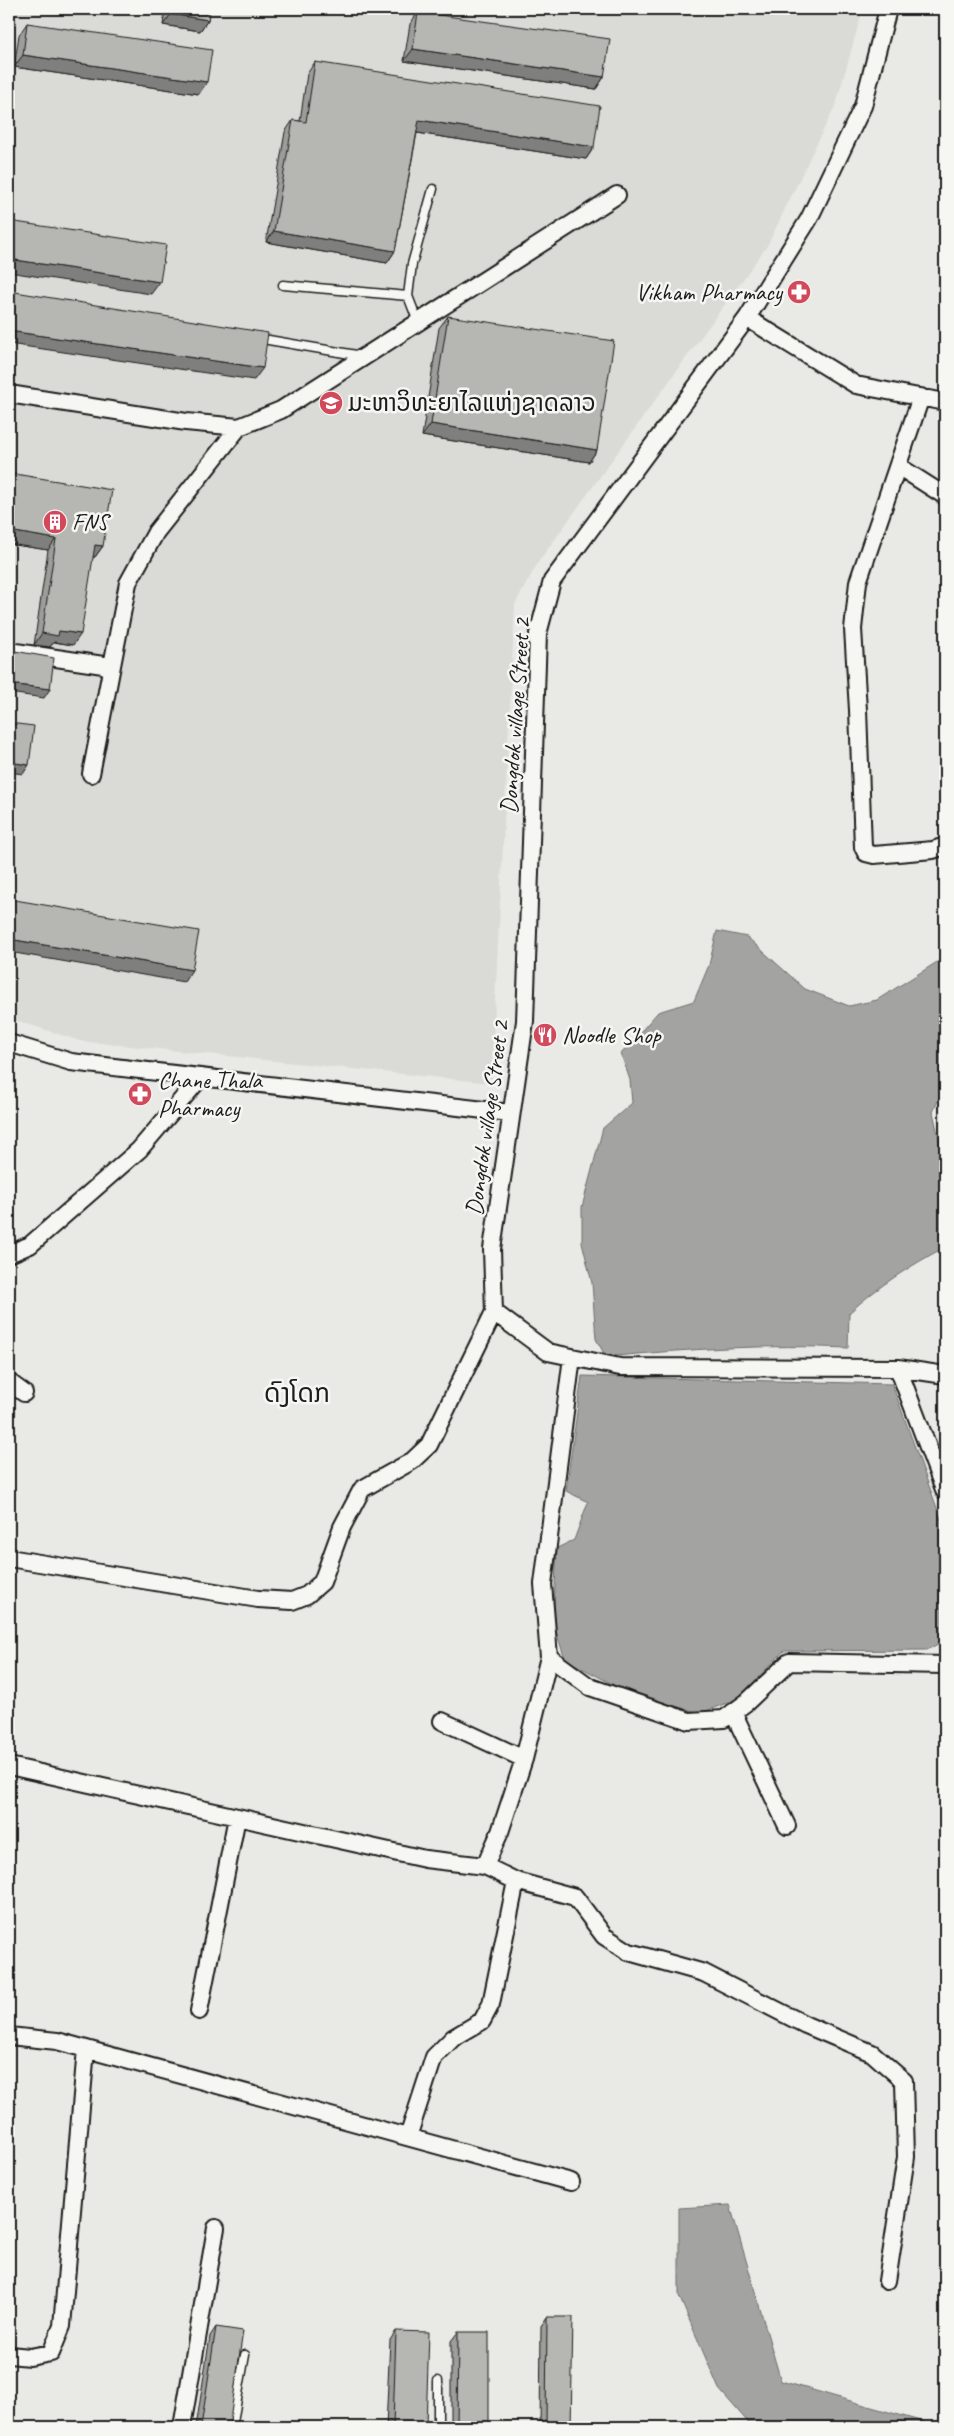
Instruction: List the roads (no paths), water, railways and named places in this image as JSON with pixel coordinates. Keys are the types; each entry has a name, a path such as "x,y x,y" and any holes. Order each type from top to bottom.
{"street":[{"name":"Dongdok village Street 2","path":"494,1312 492,1249 510,1113 525,1021 538,634 552,581 747,318 809,218 862,106 888,9"},
{"path":"9,394 186,422 239,427 281,410 617,195"},
{"path":"747,318 856,385 945,402"},
{"path":"921,397 858,582 853,629 863,847 866,853 874,855 933,850 945,846"},
{"path":"91,774 110,666 128,583 156,532 239,427"},
{"path":"898,466 945,496"},
{"path":"9,652 110,666"},
{"path":"9,1043 71,1062 510,1113"},
{"path":"9,1254 30,1245 139,1150 201,1077"},
{"path":"9,1558 258,1599 292,1600 307,1595 322,1582 342,1527 362,1489 412,1461 429,1446 494,1312 548,1352 620,1368 898,1368 945,1375"},
{"path":"485,1866 500,1832 524,1759 549,1657 543,1584 572,1357"},
{"path":"898,1368 945,1492"},
{"path":"9,1382 24,1394"},
{"path":"549,1657 590,1687 689,1721 724,1719 747,1702 788,1662 945,1665"},
{"path":"733,1712 787,1826"},
{"path":"442,1721 524,1759"},
{"path":"9,1766 425,1858 485,1866 516,1881 575,1897 604,1936 629,1952 704,1972 806,2024 872,2053 904,2082 906,2157 887,2282"},
{"path":"200,2011 237,1817"},
{"path":"408,2137 434,2057 454,2038 482,2021 491,2004 516,1881"},
{"path":"9,2036 57,2041 571,2182"},
{"path":"9,2355 30,2357 51,2353 62,2326 86,2049"},
{"path":"182,2427 216,2228"}],"lane":[{"path":"418,322 408,296 412,264 433,189"},
{"path":"283,285 408,296"},
{"path":"250,337 365,356"},
{"path":"232,2427 245,2354"},
{"path":"438,2381 438,2427"}],"place":[{"name":"Vikham Pharmacy","path":"799,292"},
{"name":"ມະຫາວິທະຍາໄລແຫ່ງຊາດລາວ","path":"331,403"},
{"name":"FNS","path":"55,522"},
{"name":"Noodle Shop","path":"545,1035"},
{"name":"Chane Thala Pharmacy","path":"140,1094"}],"district":[{"name":"ດົງໂດກ","path":"297,1393"}]}
